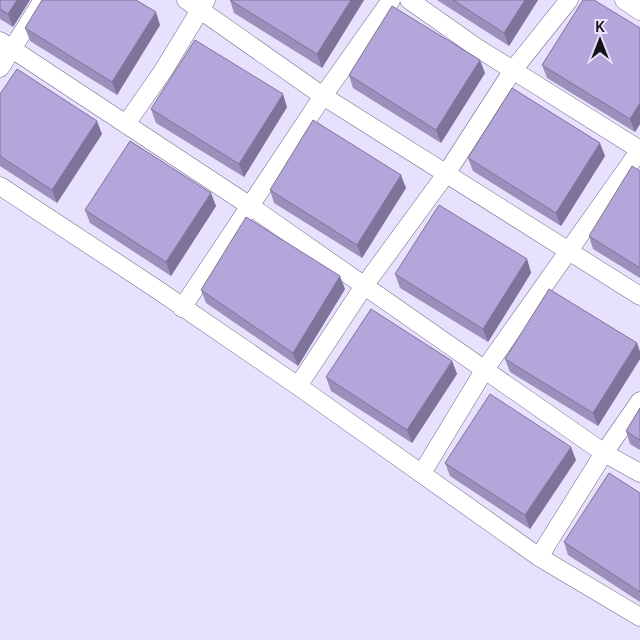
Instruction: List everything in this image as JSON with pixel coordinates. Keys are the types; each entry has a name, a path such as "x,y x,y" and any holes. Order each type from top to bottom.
{"street":[{"path":"0,68 6,45 43,0"},
{"path":"182,308 323,96 391,0"},
{"path":"409,0 476,47 640,150 485,369 422,474"},
{"path":"298,386 364,286 446,174 513,70 569,0"},
{"path":"624,0 640,11"},
{"path":"126,124 164,71 198,3 323,96 640,296"},
{"path":"6,45 250,206 604,453 640,473"},
{"path":"0,186 155,288 298,386 539,557 640,617"},
{"path":"539,557 604,453 640,401"}],"building":[{"path":"0,0 17,0 8,14 0,9"},
{"path":"42,0 136,0 156,12 112,82 25,28"},
{"path":"230,0 351,0 317,54"},
{"path":"453,0 525,0 504,33"},
{"path":"583,0 594,0 640,28 640,103 630,119 542,65"},
{"path":"392,6 480,60 436,130 349,75"},
{"path":"195,40 283,94 239,164 151,109"},
{"path":"17,69 97,121 52,190 0,156 0,94"},
{"path":"512,88 600,143 556,213 468,158"},
{"path":"313,120 401,175 357,245 270,190"},
{"path":"130,141 211,193 166,262 85,210"},
{"path":"632,166 640,171 640,268 589,236"},
{"path":"439,205 527,259 483,329 395,274"},
{"path":"246,217 340,276 293,353 201,290"},
{"path":"549,289 637,343 593,413 505,359"},
{"path":"371,309 452,361 407,430 326,377"},
{"path":"490,394 571,447 525,515 445,463"},
{"path":"640,408 640,440 626,431"},
{"path":"609,473 640,493 640,592 564,542"}]}
